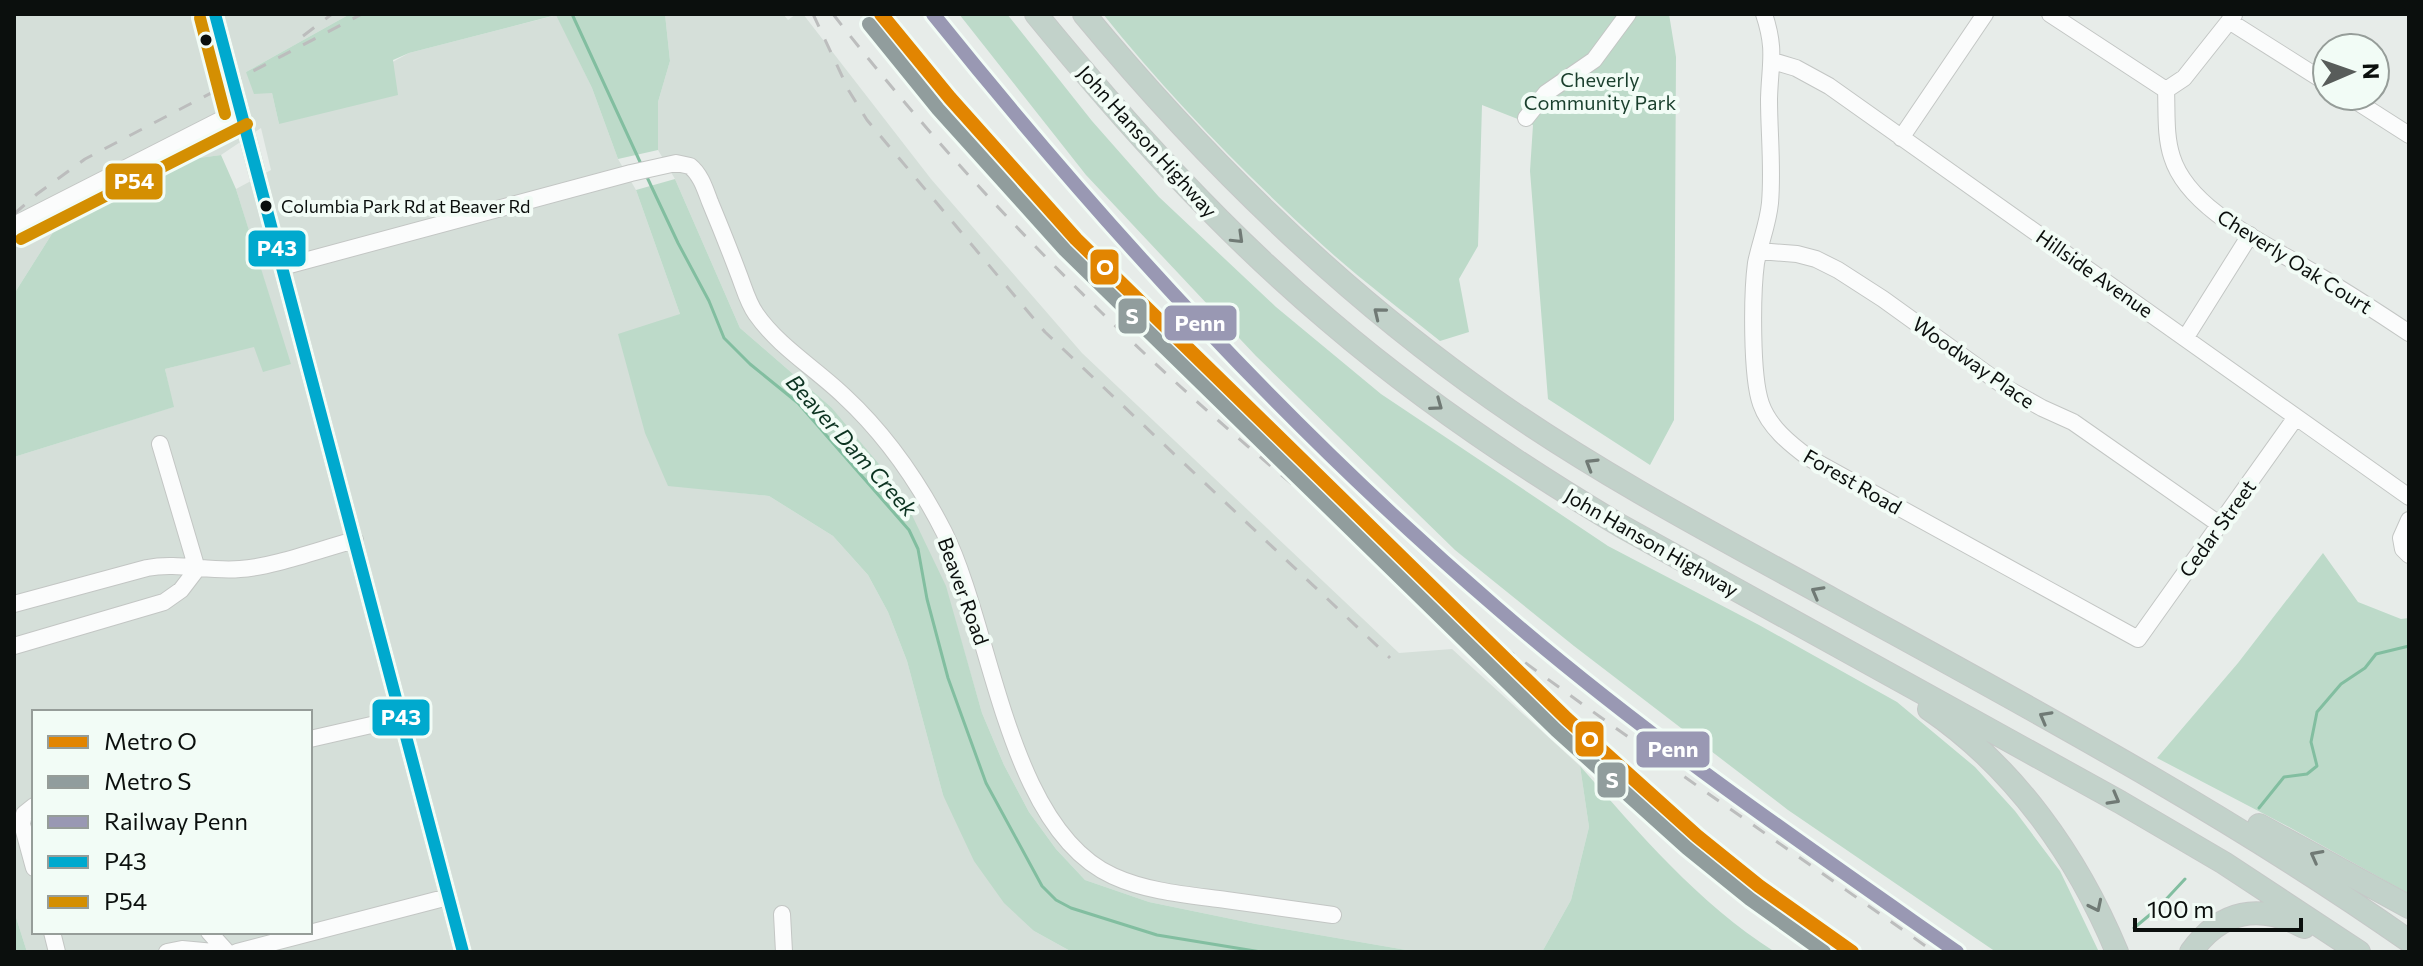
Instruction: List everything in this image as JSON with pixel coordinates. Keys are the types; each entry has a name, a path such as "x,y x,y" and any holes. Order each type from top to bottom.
{"highway":[{"name":"John Hanson Highway","path":"1036,14 1126,121 1268,266 1359,346 1455,418 1553,484 1678,558 2201,849 2358,952"},
{"name":"John Hanson Highway","path":"1084,14 1176,121 1249,197 1336,277 1462,377 1560,444 1663,506 2114,755 2266,845 2409,941"},
{"path":"1825,639 1877,678 1952,727 2019,790 2070,858 2117,952"},
{"path":"2114,755 2166,773 2409,907"},
{"path":"2191,952 2215,926 2233,917 2258,913 2286,918 2358,952"}],"street":[{"path":"215,14 463,952"},
{"path":"1526,118 1546,93 1594,60 1628,14"},
{"name":"Forest Road","path":"1764,14 1773,46 1773,61 1769,90 1770,201 1759,251 1755,296 1757,389 1762,406 1783,437 1809,458 2138,639"},
{"path":"1901,138 1985,14"},
{"path":"2050,14 2166,90 2184,78 2232,18 2311,72"},
{"name":"Hillside Avenue","path":"1773,61 1815,77 2409,497"},
{"name":"Cheverly Oak Court","path":"2166,90 2172,158 2179,173 2202,201 2250,235 2409,333"},
{"path":"14,225 240,110"},
{"path":"2373,112 2409,135"},
{"name":"Beaver Road","path":"282,267 664,164 682,163 694,168 754,311 779,339 847,398 878,432 922,494 944,532 962,574 1015,745 1033,786 1069,842 1086,859 1113,876 1134,883 1165,891 1333,915"},
{"path":"2186,337 2250,235"},
{"name":"Woodway Place","path":"1759,251 1797,254 1838,270 2008,389 2073,422 2219,524"},
{"name":"Cedar Street","path":"2138,639 2296,417"},
{"path":"160,444 197,569"},
{"path":"2409,520 2401,538 2403,549 2409,555"},
{"path":"14,604 96,580 159,566 246,569 355,540"},
{"path":"14,646 164,602 181,590 197,569"},
{"path":"312,739 402,718"},
{"path":"32,808 24,814 22,824 32,861"},
{"path":"312,932 448,897"},
{"path":"782,914 784,952"},
{"path":"211,934 227,952"},
{"path":"237,952 306,934"},
{"path":"167,952 182,949 214,952"}],"shaded area":[{"path":"14,14 350,14 246,72 272,93 279,124 409,53 557,15 592,88 618,159 636,190 680,314 668,485 769,496 833,536 868,575 888,612 907,661 943,795 1034,931 1072,952 27,952 14,911 14,457 173,407 165,369 254,346 290,364 236,189 271,170 261,128 221,155 191,159 55,229 14,294"},
{"path":"665,14 783,14 788,20 796,14 803,14 931,179 1082,353 1399,653 1452,649 1580,766 1589,827 1571,900 1542,952 1418,952 1149,902 1085,880 1056,849 1029,812 1004,765 982,713 947,592 831,407 740,328 675,179 658,150 658,102 670,61"}],"green space":[{"path":"350,14 665,14 670,61 658,102 658,150 618,159 592,88 556,15 409,53 393,60 398,95 279,124 272,93 254,94 246,72"},
{"path":"959,14 1007,14 1092,121 1159,197 1276,307 1381,394 1608,546 1897,702 1975,767 2015,811 2060,871 2099,952 1996,952 1788,810 1574,646 1455,550 1256,356 1086,175"},
{"name":"Cheverly Community Park","path":"1103,14 1669,14 1676,57 1674,420 1650,465 1548,399 1530,171 1533,125 1482,105 1478,246 1459,279 1469,332 1440,341 1362,279 1261,187 1179,103"},
{"path":"221,155 236,189 291,364 263,372 254,347 165,369 174,407 14,457 14,294 55,229 191,159"},
{"path":"675,179 740,328 831,407 899,488 946,586 982,713 1004,765 1029,812 1056,849 1085,880 1149,902 1418,952 1072,952 1034,931 1004,903 974,861 943,795 907,661 888,612 868,575 833,536 769,496 668,486 645,433 618,334 680,314 636,190"},
{"path":"2323,553 2358,602 2401,619 2409,618 2409,894 2157,758 2238,663"},
{"path":"1580,766 1695,889 1720,912 1775,952 1542,952 1571,900 1589,827"},
{"path":"14,911 27,952 14,952"}],"waterway":[{"name":"Beaver Dam Creek","path":"572,14 641,164"},
{"name":"Beaver Dam Creek","path":"646,175 709,301 724,338 798,403 909,530 918,549 927,599 948,678 986,783 1042,886 1056,900 1071,908 1157,935 1261,952"},
{"path":"2259,808 2284,777 2307,774 2317,766 2311,742 2317,712 2341,684 2365,668 2376,654 2409,646"},
{"path":"2134,928 2185,879"}],"railway":[{"path":"303,36 332,14"},
{"path":"14,214 85,159 362,14"},
{"path":"813,14 849,91 867,120 1045,332 1390,658"},
{"path":"833,14 895,91 1027,238 1168,375 1316,504 1441,602 1934,952"}],"metro line":[{"name":"O","path":"881,14 950,98 1076,239 1567,719 1697,836 1759,886 1852,952"},
{"name":"S","path":"869,24 938,109 1065,250 1556,730 1687,848 1750,899 1824,952"}],"rail line":[{"name":"Penn","path":"933,14 1132,249 1272,398 1420,540 1552,654 1665,743 1957,952"}],"transit line":[{"name":"P43","path":"215,14 463,952"},
{"name":"P54","path":"200,18 225,114"},
{"name":"P54","path":"21,239 247,124"}],"place":[{"name":"Columbia Park Rd at Beaver Rd","path":"266,206"}]}
